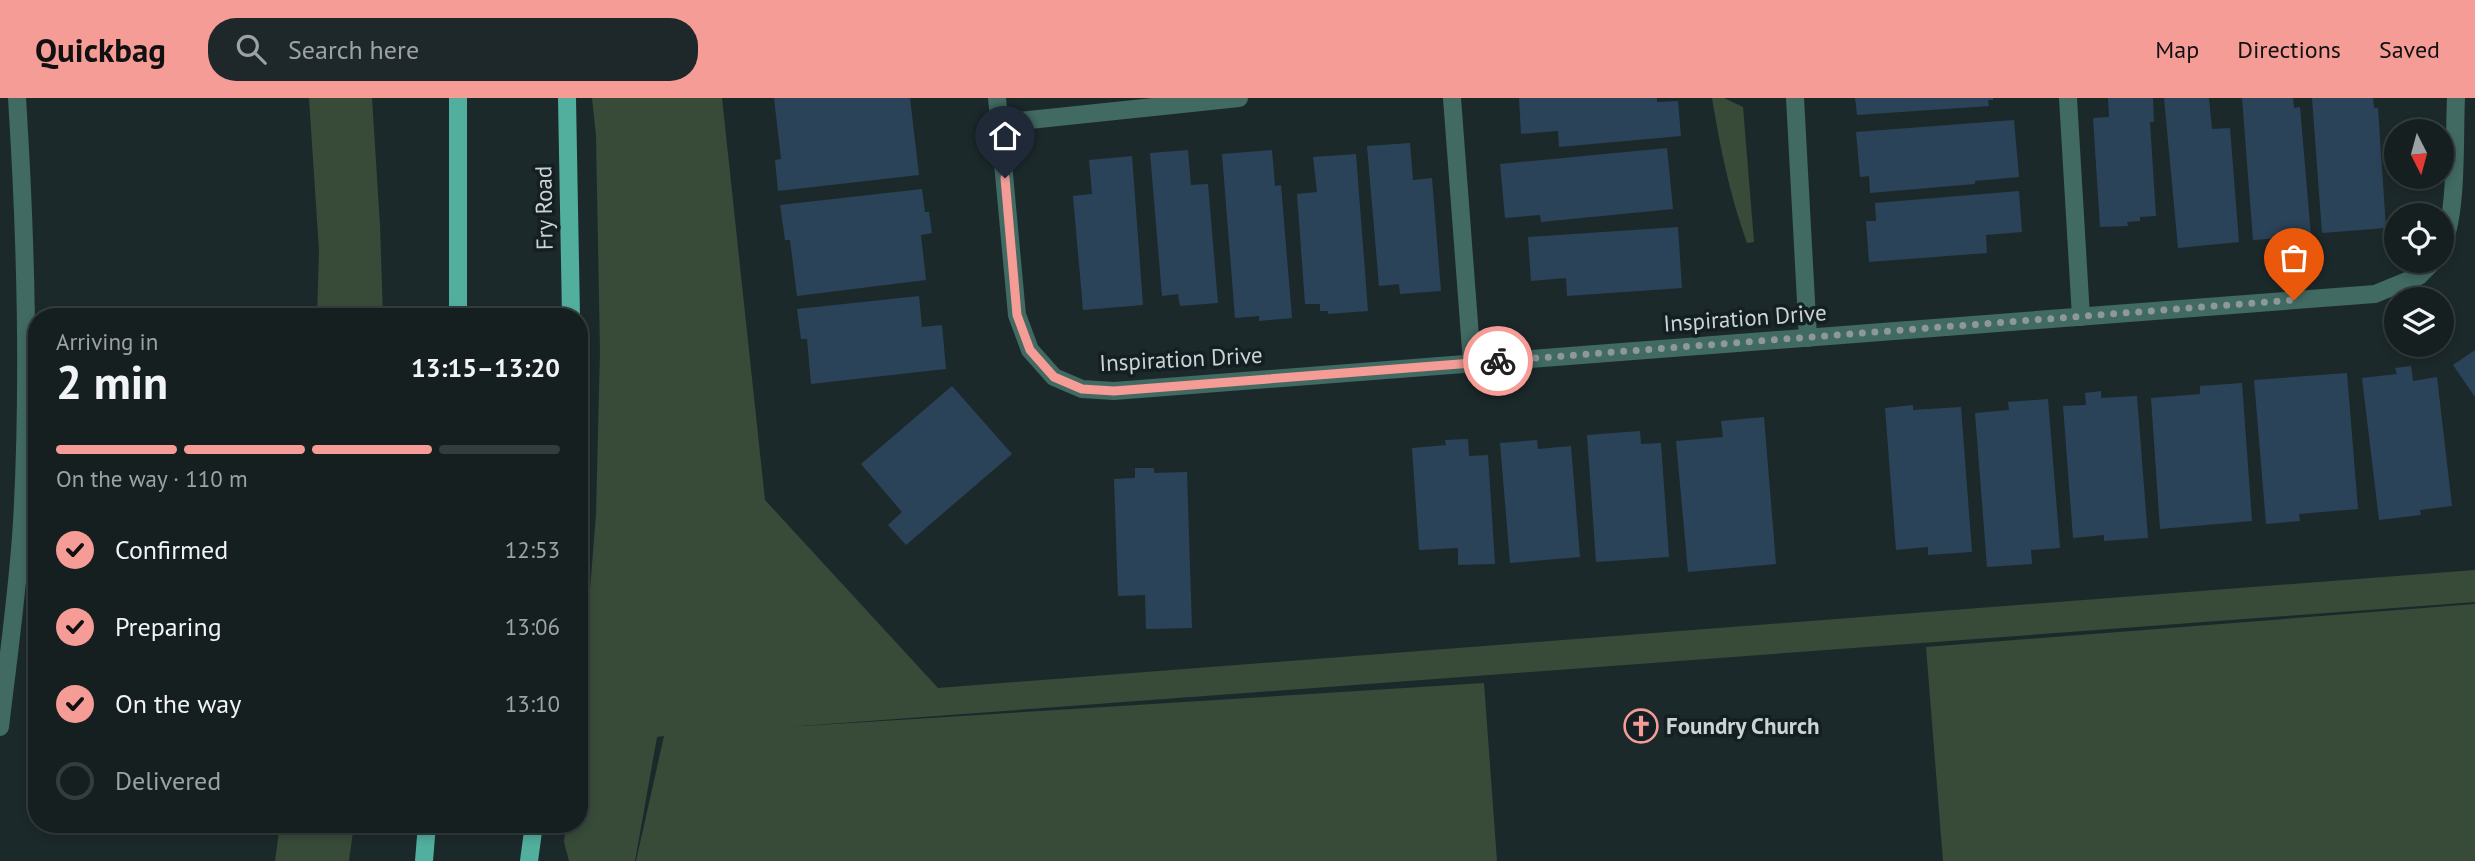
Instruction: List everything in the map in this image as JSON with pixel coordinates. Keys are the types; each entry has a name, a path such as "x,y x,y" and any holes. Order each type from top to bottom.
{"main road":[{"path":"458,98 458,308"},
{"name":"Fry Road","path":"567,98 571,308"},
{"path":"424,861 426,833"},
{"path":"529,861 533,833"}],"street":[{"path":"0,727 6,623 22,523 26,390 25,236 17,98"},
{"path":"997,98 1000,123 1239,98"},
{"path":"1452,98 1472,363"},
{"path":"1794,98 1808,338"},
{"path":"2068,98 2081,317"},
{"path":"2451,203 2456,98"},
{"name":"Inspiration Drive","path":"1000,123 1017,315 1030,350 1054,377 1082,389 1114,391 2375,293 2422,273"}],"green space":[{"path":"309,98 372,98 383,308 317,308 319,251"},
{"path":"592,98 722,98 765,500 938,688 2475,570 2475,602 787,727 1484,683 1497,861 636,861 664,736 657,737 635,861 569,861 564,842 565,833 588,833 588,614 596,514 600,352 596,136"},
{"path":"1712,98 1724,98 1743,107 1754,242 1747,243 1735,207"},
{"path":"2475,604 2475,861 1943,861 1926,647"},
{"path":"279,833 353,833 349,861 275,861"}],"building":[{"path":"774,98 910,98 919,175 778,191 775,160 781,159"},
{"path":"1519,98 1657,98 1657,102 1678,101 1681,136 1559,147 1558,131 1521,134"},
{"path":"1855,98 1993,100 1988,100 1989,106 1857,115"},
{"path":"2108,98 2153,98 2154,122 2150,122 2156,216 2140,217 2140,221 2127,222 2128,226 2100,227 2093,118 2109,117"},
{"path":"2164,98 2209,98 2212,129 2230,128 2239,242 2178,248"},
{"path":"2242,98 2293,98 2294,108 2300,107 2311,236 2253,240"},
{"path":"2312,98 2373,98 2374,108 2378,108 2384,228 2322,233"},
{"path":"2014,120 2019,177 1975,181 1975,184 1870,193 1869,176 1860,177 1856,132"},
{"path":"1410,143 1413,180 1432,178 1441,291 1400,294 1399,284 1379,286 1367,146"},
{"path":"1667,148 1673,209 1541,222 1540,215 1505,218 1500,164"},
{"path":"1188,150 1191,185 1208,184 1218,303 1180,306 1178,294 1162,296 1150,153"},
{"path":"1272,150 1275,186 1281,185 1292,318 1259,321 1259,316 1235,318 1222,154"},
{"path":"1356,154 1368,311 1328,314 1328,311 1320,311 1320,304 1305,304 1297,194 1317,192 1313,157"},
{"path":"1132,156 1143,305 1083,310 1073,196 1092,194 1089,160"},
{"path":"922,189 925,212 929,212 932,233 921,235 926,280 797,296 790,240 785,240 780,205"},
{"path":"2019,191 2022,232 1986,235 1987,253 1869,262 1866,221 1876,221 1875,203"},
{"path":"1678,227 1682,288 1567,296 1566,278 1531,281 1528,237"},
{"path":"919,296 922,327 942,325 946,369 811,384 807,339 801,339 797,309"},
{"path":"2475,350 2475,397 2453,365"},
{"path":"2411,366 2413,381 2437,377 2452,506 2420,510 2421,515 2379,520 2362,378 2397,374 2395,368"},
{"path":"2347,373 2358,509 2299,514 2300,521 2266,524 2254,380"},
{"path":"2242,383 2252,521 2160,529 2151,398 2200,394 2200,386"},
{"path":"952,386 1012,454 906,545 888,525 902,512 861,464"},
{"path":"2101,391 2101,398 2137,396 2148,538 2104,541 2104,535 2073,538 2063,406 2086,405 2085,393"},
{"path":"2048,399 2060,548 2031,550 2032,564 1987,567 1975,413 2009,410 2008,402"},
{"path":"1913,405 1913,410 1961,407 1972,552 1928,555 1928,547 1896,550 1885,408"},
{"path":"1764,417 1776,564 1688,572 1676,441 1723,437 1721,421"},
{"path":"1640,431 1641,444 1661,443 1669,557 1596,562 1587,435"},
{"path":"1468,439 1469,456 1488,455 1495,564 1458,565 1458,548 1419,550 1412,448 1446,445 1445,440"},
{"path":"1537,440 1538,449 1571,446 1580,557 1510,563 1500,443"},
{"path":"1135,468 1154,468 1154,473 1187,472 1192,628 1146,629 1145,595 1118,596 1114,479 1135,478"}],"way so far":[{"path":"1498,361 2294,300"}],"place":[{"name":"Foundry Church","path":"1641,726"}],"route":[{"path":"1005,178 1017,315 1030,350 1054,377 1082,389 1114,391 1498,361"}]}
